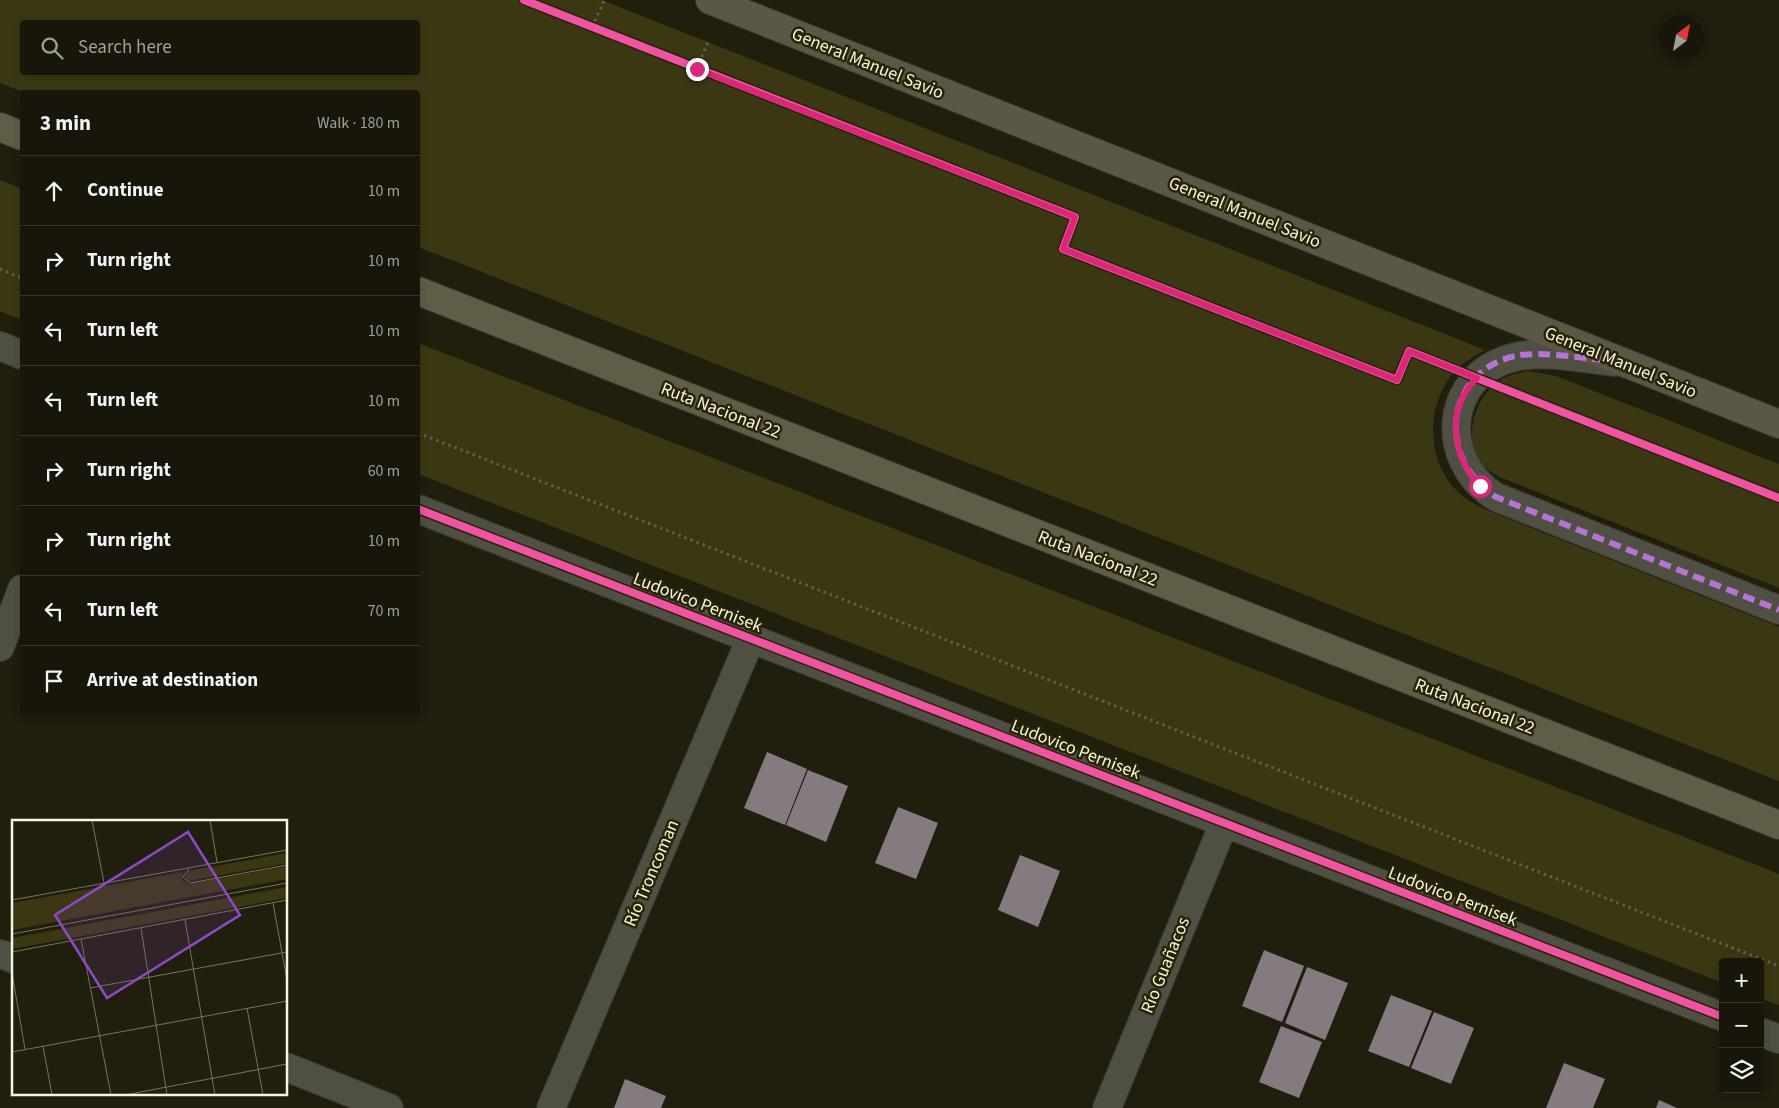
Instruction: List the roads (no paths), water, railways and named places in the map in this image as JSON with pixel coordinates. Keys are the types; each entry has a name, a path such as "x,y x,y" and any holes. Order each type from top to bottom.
{"highway":[{"path":"0,127 20,135"},
{"name":"Ruta Nacional 22","path":"420,292 1779,825"}],"main road":[{"name":"General Manuel Savio","path":"710,0 1779,424"}],"street":[{"path":"0,346 20,354"},
{"path":"1622,362 1526,355 1506,359 1488,368 1468,389 1457,415 1457,444 1468,471 1480,486 1496,497 1779,610"},
{"name":"Ludovico Pernisek","path":"420,509 1719,1015"},
{"path":"0,648 20,594"},
{"name":"Río Troncoman","path":"551,1108 751,638"},
{"name":"Río Guañacos","path":"1107,1108 1224,822"},
{"path":"0,954 12,959"},
{"path":"1764,1033 1779,1039"},
{"path":"288,1069 389,1108"}]}
